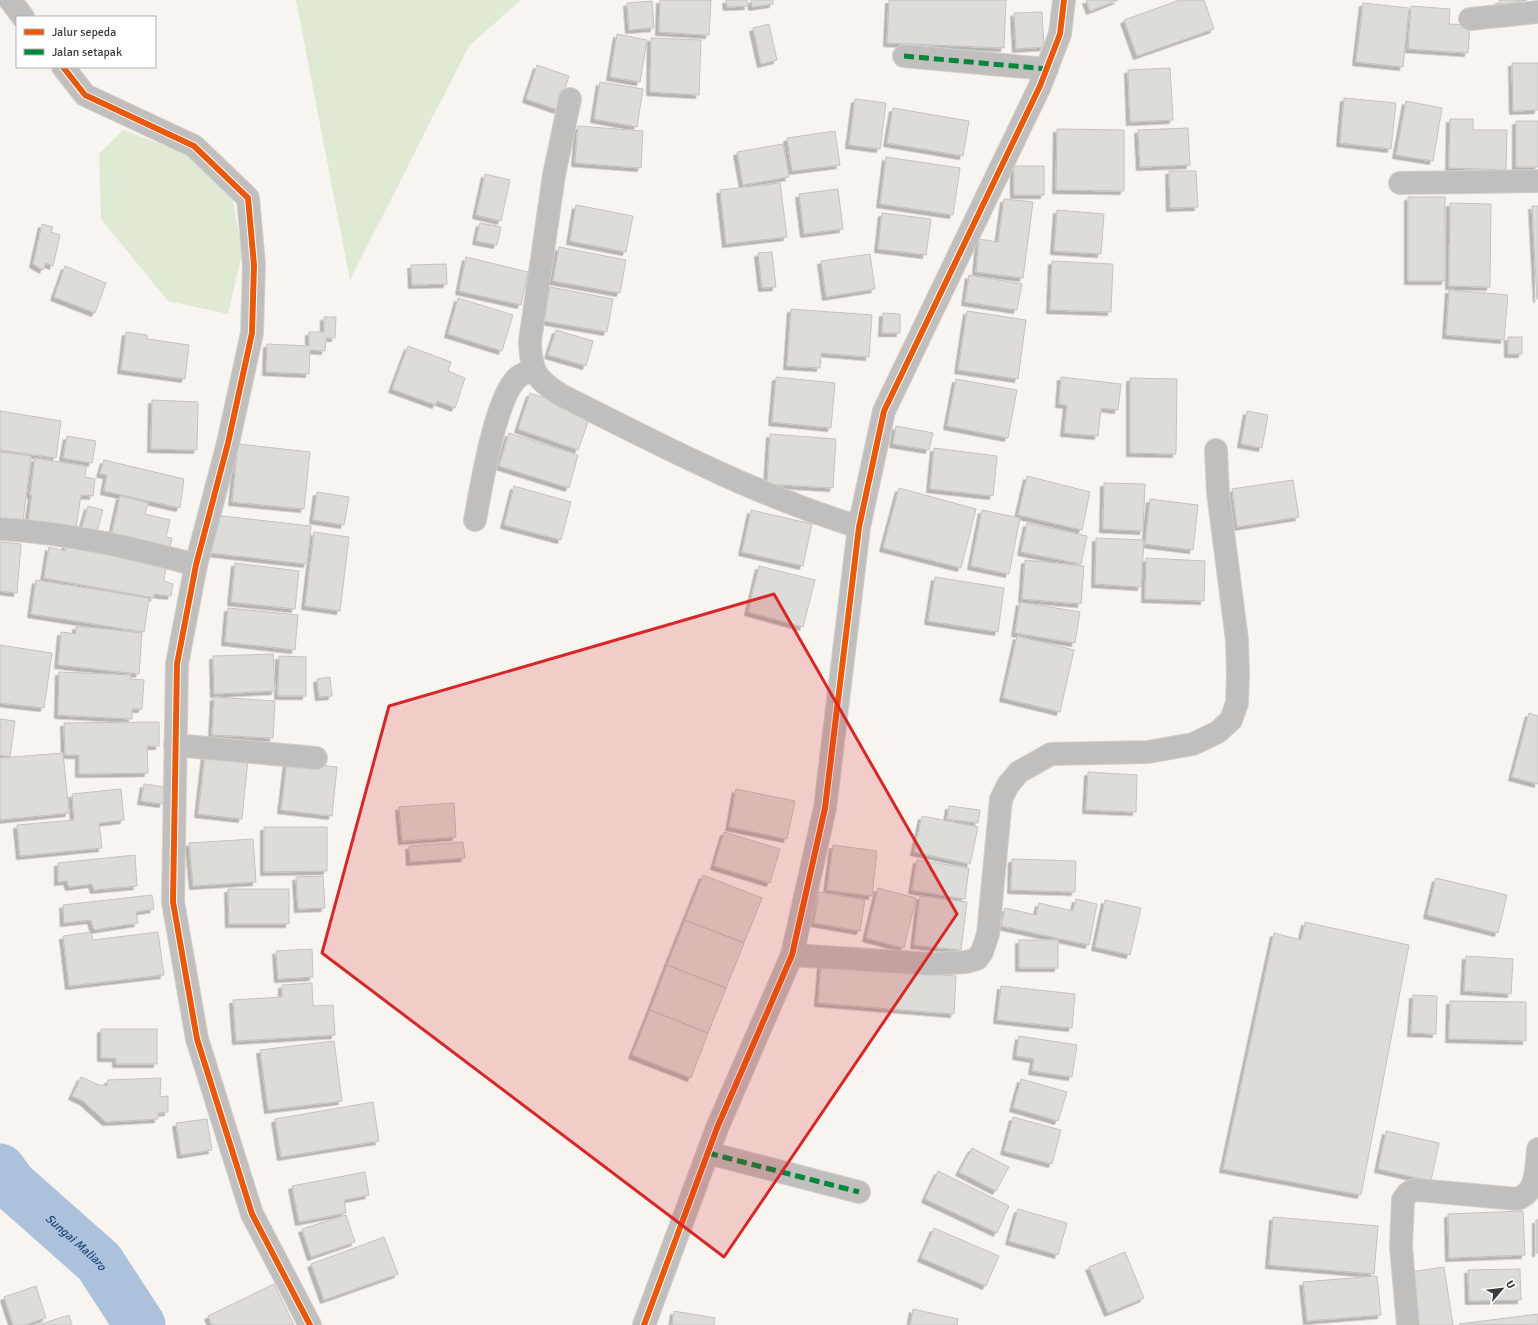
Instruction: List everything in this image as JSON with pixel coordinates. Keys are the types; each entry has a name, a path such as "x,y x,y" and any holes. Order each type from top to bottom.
{"street":[{"path":"10,0 22,16"},
{"path":"644,1325 708,1153 792,955 825,808 859,527 884,411 1047,69 1060,34 1064,0"},
{"path":"1470,18 1538,12"},
{"path":"904,56 1047,69"},
{"path":"63,68 85,95 194,146 248,198 254,265 252,333 228,443 196,565 177,664 173,902 197,1039 252,1214 310,1325"},
{"path":"570,100 554,175 530,341 530,362 534,370 546,386 561,395 721,475 815,514 859,527"},
{"path":"1400,183 1538,181"},
{"path":"475,520 490,444 505,396 517,377 534,370"},
{"path":"792,955 932,964 966,962 977,959 982,952 988,934 1001,799 1008,785 1019,772 1051,754 1148,752 1193,744 1218,732 1231,720 1237,703 1237,640 1218,494 1216,450"},
{"path":"0,529 41,531 134,548 196,565"},
{"path":"175,745 316,758"},
{"path":"1408,1325 1401,1247 1403,1200 1406,1194 1412,1190 1418,1190 1517,1199 1524,1197 1534,1186 1538,1149"},
{"path":"708,1153 859,1192"}],"highlighted area":[{"path":"774,594 957,914 724,1257 322,953 389,706"}],"green space":[{"path":"296,0 521,0 469,46 350,280"},
{"path":"123,130 194,156 231,190 242,254 228,314 168,301 101,219 99,154"}],"building":[{"path":"660,0 711,0 709,35 659,32"},
{"path":"726,0 747,0 748,6 727,7"},
{"path":"751,0 773,0 773,4 752,7"},
{"path":"889,0 1006,0 1004,48 887,43"},
{"path":"1086,0 1118,0 1090,11"},
{"path":"1180,0 1204,0 1214,29 1137,56 1124,20"},
{"path":"1499,0 1527,0 1500,5"},
{"path":"652,1 654,28 629,30 627,3"},
{"path":"1363,3 1409,8 1403,67 1356,62"},
{"path":"1411,6 1450,9 1449,24 1470,25 1468,53 1408,49"},
{"path":"1042,12 1044,47 1016,49 1014,13"},
{"path":"769,24 777,60 761,64 753,28"},
{"path":"617,34 647,40 640,82 610,77"},
{"path":"651,38 701,40 699,95 650,92"},
{"path":"1512,63 1538,63 1538,110 1513,111"},
{"path":"537,65 569,76 558,110 526,99"},
{"path":"1170,68 1173,120 1130,122 1128,70"},
{"path":"600,82 643,89 637,127 594,119"},
{"path":"1344,98 1396,103 1391,149 1340,143"},
{"path":"855,99 886,103 880,149 849,145"},
{"path":"1406,101 1442,108 1433,161 1396,155"},
{"path":"893,108 969,121 963,156 887,143"},
{"path":"1450,119 1473,119 1473,130 1507,130 1506,170 1449,168"},
{"path":"1516,121 1538,121 1538,167 1516,167"},
{"path":"578,126 643,131 641,168 575,163"},
{"path":"1188,128 1190,165 1140,167 1138,130"},
{"path":"1057,129 1124,130 1124,191 1056,190"},
{"path":"835,131 840,165 792,171 787,138"},
{"path":"783,144 789,177 743,185 737,152"},
{"path":"886,157 960,168 953,215 880,204"},
{"path":"1014,166 1044,166 1044,195 1014,195"},
{"path":"1169,171 1196,171 1198,207 1170,208"},
{"path":"485,174 510,180 501,221 476,215"},
{"path":"780,183 787,237 726,244 720,190"},
{"path":"838,189 843,229 804,234 799,194"},
{"path":"1408,197 1445,197 1445,281 1408,281"},
{"path":"1004,199 1033,202 1023,278 976,272 979,239 998,242"},
{"path":"1450,203 1491,204 1490,287 1449,286"},
{"path":"576,205 633,216 626,252 570,241"},
{"path":"1532,206 1538,206 1538,299 1537,299"},
{"path":"1057,210 1104,214 1101,254 1054,251"},
{"path":"882,213 931,219 926,255 878,249"},
{"path":"480,223 501,227 497,245 476,241"},
{"path":"42,224 53,227 51,232 60,235 53,266 46,263 43,270 33,264"},
{"path":"559,247 626,260 620,293 553,281"},
{"path":"772,252 776,287 762,288 758,253"},
{"path":"870,254 875,289 826,297 821,261"},
{"path":"466,257 528,272 521,305 459,291"},
{"path":"1052,261 1113,264 1111,312 1050,310"},
{"path":"446,264 447,284 412,285 411,265"},
{"path":"65,266 106,283 95,313 54,297"},
{"path":"969,275 1022,284 1017,310 965,302"},
{"path":"550,287 613,299 607,332 544,321"},
{"path":"1449,290 1508,295 1504,340 1446,335"},
{"path":"458,298 513,315 502,351 448,334"},
{"path":"791,309 872,315 869,357 821,353 820,368 787,366"},
{"path":"967,311 1026,320 1018,379 958,370"},
{"path":"883,313 900,314 900,333 882,333"},
{"path":"324,317 336,317 335,338 326,338 325,351 310,350 309,374 266,372 267,344 309,346 309,332 324,332"},
{"path":"556,330 593,341 586,366 548,355"},
{"path":"126,332 147,335 147,339 189,345 185,379 121,370"},
{"path":"1508,337 1522,337 1522,354 1508,354"},
{"path":"408,346 451,362 448,371 465,378 455,408 437,401 436,405 392,389"},
{"path":"776,377 835,383 831,428 772,422"},
{"path":"1061,377 1121,384 1118,410 1101,408 1098,436 1064,433 1067,405 1059,404"},
{"path":"1130,378 1177,379 1176,454 1130,453"},
{"path":"956,379 1017,390 1008,438 947,426"},
{"path":"530,393 591,414 578,450 518,429"},
{"path":"152,400 198,402 197,450 151,449"},
{"path":"0,411 61,421 56,458 0,450"},
{"path":"1247,411 1268,415 1262,448 1241,444"},
{"path":"896,426 933,433 929,450 893,444"},
{"path":"509,433 578,455 569,488 499,466"},
{"path":"770,434 836,439 833,488 767,484"},
{"path":"67,436 96,441 92,463 63,458"},
{"path":"238,444 310,452 304,509 232,502"},
{"path":"934,448 997,456 993,496 930,489"},
{"path":"0,452 31,456 22,529 0,526"},
{"path":"35,458 86,466 85,477 95,479 93,496 81,495 76,528 28,522"},
{"path":"104,460 184,479 180,508 104,491 107,475 100,474"},
{"path":"1027,476 1090,492 1082,530 1018,515"},
{"path":"1293,480 1299,517 1237,527 1232,489"},
{"path":"1104,483 1145,484 1143,531 1103,529"},
{"path":"514,486 571,502 561,540 504,525"},
{"path":"899,488 976,509 961,568 883,548"},
{"path":"317,492 349,497 344,525 313,520"},
{"path":"120,496 148,503 145,514 170,520 166,537 172,538 168,555 110,541"},
{"path":"1150,499 1198,505 1193,550 1145,544"},
{"path":"88,506 103,510 97,532 82,527"},
{"path":"751,510 812,524 803,566 742,552"},
{"path":"982,510 1020,518 1009,574 971,566"},
{"path":"214,515 311,526 307,564 210,553"},
{"path":"1027,523 1087,536 1081,564 1021,552"},
{"path":"314,532 349,537 340,611 305,606"},
{"path":"1096,538 1144,540 1141,587 1095,584"},
{"path":"0,542 21,544 17,593 0,591"},
{"path":"66,542 167,560 164,581 173,584 171,596 154,594 154,598 44,578 49,547 65,551"},
{"path":"1146,558 1205,561 1204,601 1145,599"},
{"path":"1025,560 1084,566 1081,604 1022,599"},
{"path":"235,563 299,571 295,609 231,602"},
{"path":"759,566 815,580 803,627 748,612"},
{"path":"935,577 1004,588 998,632 928,621"},
{"path":"36,580 149,598 144,632 31,614"},
{"path":"1020,602 1080,612 1075,643 1015,633"},
{"path":"228,608 298,615 295,650 225,642"},
{"path":"76,626 142,633 139,674 58,665 61,632 76,634"},
{"path":"1017,636 1074,650 1060,712 1003,698"},
{"path":"0,645 52,653 44,708 0,703"},
{"path":"273,654 275,691 214,694 213,656"},
{"path":"279,656 306,657 306,696 278,696"},
{"path":"59,672 131,675 130,679 144,680 142,709 132,709 132,719 58,715"},
{"path":"330,677 332,696 319,697 317,679"},
{"path":"214,697 275,701 273,738 212,735"},
{"path":"1529,713 1538,716 1538,784 1512,777"},
{"path":"0,719 15,721 10,757 0,755"},
{"path":"159,722 159,746 147,746 148,773 79,774 79,755 65,755 64,723"},
{"path":"63,753 69,813 0,820 0,758"},
{"path":"205,754 248,759 242,819 198,814"},
{"path":"287,761 337,767 332,816 281,810"},
{"path":"1088,772 1137,775 1136,812 1086,810"},
{"path":"144,784 165,787 163,804 141,801"},
{"path":"121,789 124,820 99,823 102,848 20,856 17,825 74,820 72,794"},
{"path":"736,789 795,801 787,839 729,827"},
{"path":"454,803 456,837 402,841 399,807"},
{"path":"949,806 980,810 978,823 947,819"},
{"path":"922,816 978,827 970,864 914,852"},
{"path":"264,827 327,827 327,871 264,872"},
{"path":"724,832 780,849 770,883 714,866"},
{"path":"253,839 256,882 193,886 189,843"},
{"path":"463,842 465,858 410,862 409,846"},
{"path":"833,845 877,851 872,896 827,890"},
{"path":"135,855 137,886 94,890 92,884 69,887 67,881 58,882 58,863"},
{"path":"1012,859 1076,861 1075,892 1011,890"},
{"path":"917,860 969,868 965,899 912,890"},
{"path":"703,875 762,898 744,943 685,920"},
{"path":"323,876 325,908 298,909 296,877"},
{"path":"1436,878 1507,895 1498,933 1427,915"},
{"path":"878,888 916,898 904,948 866,938"},
{"path":"228,889 289,889 289,924 229,924"},
{"path":"819,892 865,900 860,931 814,923"},
{"path":"152,895 154,909 136,912 138,923 94,930 91,920 64,923 63,905"},
{"path":"920,896 967,902 961,950 914,945"},
{"path":"1076,899 1097,904 1089,945 1001,926 1005,908 1036,915 1039,903 1073,911"},
{"path":"1105,900 1141,908 1130,955 1095,947"},
{"path":"685,920 744,943 726,988 667,965"},
{"path":"1305,922 1409,945 1361,1195 1223,1169 1274,933 1301,940"},
{"path":"91,932 93,940 158,932 164,975 69,986 63,936"},
{"path":"1019,940 1058,940 1058,968 1019,968"},
{"path":"312,949 313,977 278,979 276,951"},
{"path":"1466,956 1513,959 1511,994 1464,991"},
{"path":"667,965 726,988 708,1033 650,1010"},
{"path":"821,965 956,976 954,1014 818,1003"},
{"path":"312,983 313,1006 333,1005 335,1035 236,1041 233,1000 282,997 282,985"},
{"path":"1001,986 1075,994 1072,1028 997,1020"},
{"path":"1413,995 1437,996 1436,1034 1411,1033"},
{"path":"1450,1001 1526,1002 1526,1041 1449,1039"},
{"path":"650,1010 708,1033 691,1078 632,1055"},
{"path":"101,1029 157,1029 157,1064 116,1064 116,1058 101,1058"},
{"path":"1019,1036 1077,1045 1072,1077 1032,1071 1034,1059 1016,1056"},
{"path":"334,1041 342,1101 268,1110 260,1050"},
{"path":"81,1077 99,1085 107,1086 108,1080 161,1078 160,1097 168,1096 168,1112 158,1113 158,1119 106,1122 83,1101 72,1096"},
{"path":"1021,1079 1067,1092 1058,1121 1013,1108"},
{"path":"373,1102 379,1141 281,1157 275,1119"},
{"path":"1013,1117 1061,1130 1052,1164 1004,1151"},
{"path":"207,1119 212,1150 181,1155 176,1123"},
{"path":"1386,1131 1439,1143 1431,1181 1378,1169"},
{"path":"972,1148 1009,1167 996,1191 959,1172"},
{"path":"938,1171 1009,1206 997,1233 925,1199"},
{"path":"365,1172 369,1195 344,1200 346,1213 299,1222 292,1186"},
{"path":"1018,1209 1067,1223 1058,1255 1009,1241"},
{"path":"1523,1211 1525,1255 1449,1258 1448,1214"},
{"path":"346,1215 355,1242 311,1257 302,1229"},
{"path":"1273,1217 1378,1226 1374,1274 1269,1265"},
{"path":"1536,1220 1538,1220 1538,1253 1536,1253"},
{"path":"934,1228 999,1256 986,1286 921,1258"},
{"path":"384,1237 398,1274 324,1300 311,1264"},
{"path":"1125,1252 1144,1298 1108,1313 1089,1267"},
{"path":"1444,1267 1453,1325 1418,1325 1410,1272"},
{"path":"1520,1269 1521,1300 1469,1301 1468,1270"},
{"path":"1377,1276 1381,1315 1307,1321 1303,1282"},
{"path":"274,1284 294,1325 212,1325 208,1316"},
{"path":"36,1286 46,1318 25,1325 13,1325 4,1297"},
{"path":"913,1309 958,1319 957,1325 910,1325"},
{"path":"674,1311 715,1318 714,1325 672,1325"},
{"path":"1538,1314 1538,1325 1459,1324"},
{"path":"69,1315 72,1325 38,1325"}],"waterway":[{"name":"Sungai Maliaro","path":"0,1169 12,1185 99,1262 140,1325"}],"marked path":[{"path":"904,56 1047,69"},
{"path":"708,1153 859,1192"}],"cycle path":[{"path":"644,1325 717,1128 792,955 825,808 859,527 884,411 1040,86 1060,34 1064,0"},
{"path":"64,68 85,95 194,146 248,198 254,265 252,333 228,443 196,565 177,664 173,902 197,1039 252,1214 310,1325"}]}
